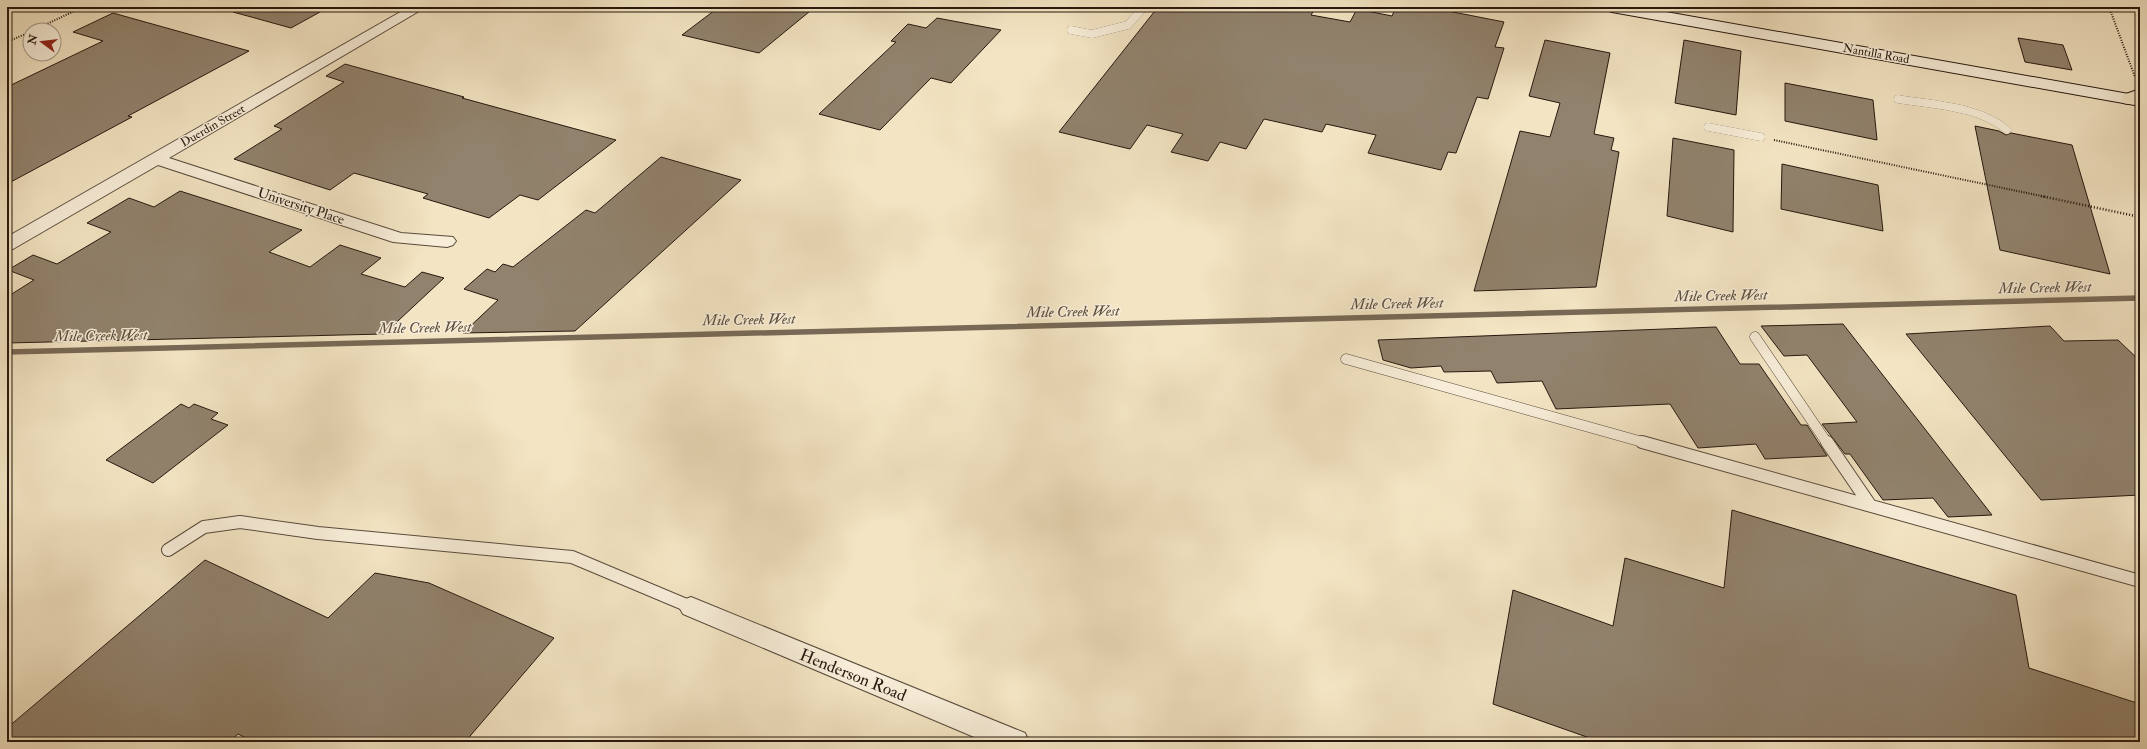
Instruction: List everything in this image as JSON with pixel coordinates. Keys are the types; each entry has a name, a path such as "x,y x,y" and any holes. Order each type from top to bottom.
{"street":[{"name":"Duerdin Street","path":"7,246 419,7"},
{"name":"Nantilla Road","path":"1612,7 2136,98"},
{"name":"University Place","path":"156,159 400,238 447,241"},
{"name":"Henderson Road","path":"691,607 1016,742"}],"lane":[{"path":"1070,30 1092,34 1128,25 1144,7"},
{"path":"1898,100 1979,114 1998,122 2007,130"},
{"path":"1708,127 1761,137"},
{"path":"1755,337 1870,505"},
{"path":"1346,359 2140,582"},
{"path":"168,550 204,527 240,522 318,533 572,557 691,607"}],"path":[{"path":"51,22 83,7"},
{"path":"2108,7 2135,77 2140,80"},
{"path":"7,42 22,35"},
{"path":"1761,137 2140,216"}],"building":[{"path":"234,7 329,7 291,28 233,12"},
{"path":"719,7 815,7 759,53 682,35"},
{"path":"1158,7 1316,7 1311,15 1350,22 1357,9 1392,16 1396,7 1444,7 1443,10 1504,22 1495,47 1504,48 1488,99 1477,97 1456,153 1448,152 1441,170 1368,153 1376,135 1326,124 1322,132 1264,119 1246,149 1220,142 1208,161 1171,152 1183,134 1147,125 1130,149 1059,132"},
{"path":"113,13 249,51 128,116 132,117 7,184 7,87 62,62 62,61 103,41 73,32"},
{"path":"937,18 1001,30 951,83 931,78 880,130 819,114 896,42 891,41 908,24 926,28"},
{"path":"2018,38 2063,45 2072,70 2025,62"},
{"path":"1545,40 1610,53 1594,134 1614,138 1611,150 1619,152 1596,287 1474,291 1520,131 1550,137 1560,103 1529,96"},
{"path":"1684,40 1741,51 1736,115 1675,103"},
{"path":"345,64 616,140 538,200 520,195 489,218 423,198 428,194 354,173 330,190 234,159 282,129 274,126 344,82 326,76"},
{"path":"1785,83 1873,100 1877,140 1785,121"},
{"path":"1975,126 1999,131 2006,135 2011,133 2072,145 2110,274 2000,250"},
{"path":"1673,138 1734,150 1733,232 1667,216"},
{"path":"661,157 741,180 575,331 463,333 498,300 464,289 487,269 495,272 503,264 513,267 586,210 595,213"},
{"path":"1782,164 1878,185 1883,231 1781,209"},
{"path":"180,191 302,230 269,252 310,267 340,245 381,258 361,274 405,287 422,272 444,278 384,334 7,343 7,297 34,280 8,270 33,255 57,264 111,232 87,223 129,198 154,207"},
{"path":"1843,324 1992,515 1948,517 1933,498 1883,500 1850,454 1845,454 1822,424 1857,422 1807,355 1784,356 1761,326"},
{"path":"2050,326 2064,341 2118,340 2140,361 2140,495 2041,500 1906,334"},
{"path":"1716,327 1740,364 1759,364 1801,425 1807,425 1827,456 1765,459 1756,444 1698,448 1670,404 1556,409 1542,381 1497,383 1491,371 1444,372 1441,366 1411,368 1383,360 1378,340"},
{"path":"181,404 189,408 194,404 218,413 211,419 228,425 153,483 106,460"},
{"path":"1732,510 2016,595 2029,668 2140,704 2140,742 1601,742 1493,704 1513,590 1613,626 1625,558 1724,588"},
{"path":"205,560 328,618 375,573 429,583 554,638 465,742 254,742 238,734 229,742 7,742 7,728"}],"waterway":[{"name":"Mile Creek West","path":"7,352 2140,298"}]}
